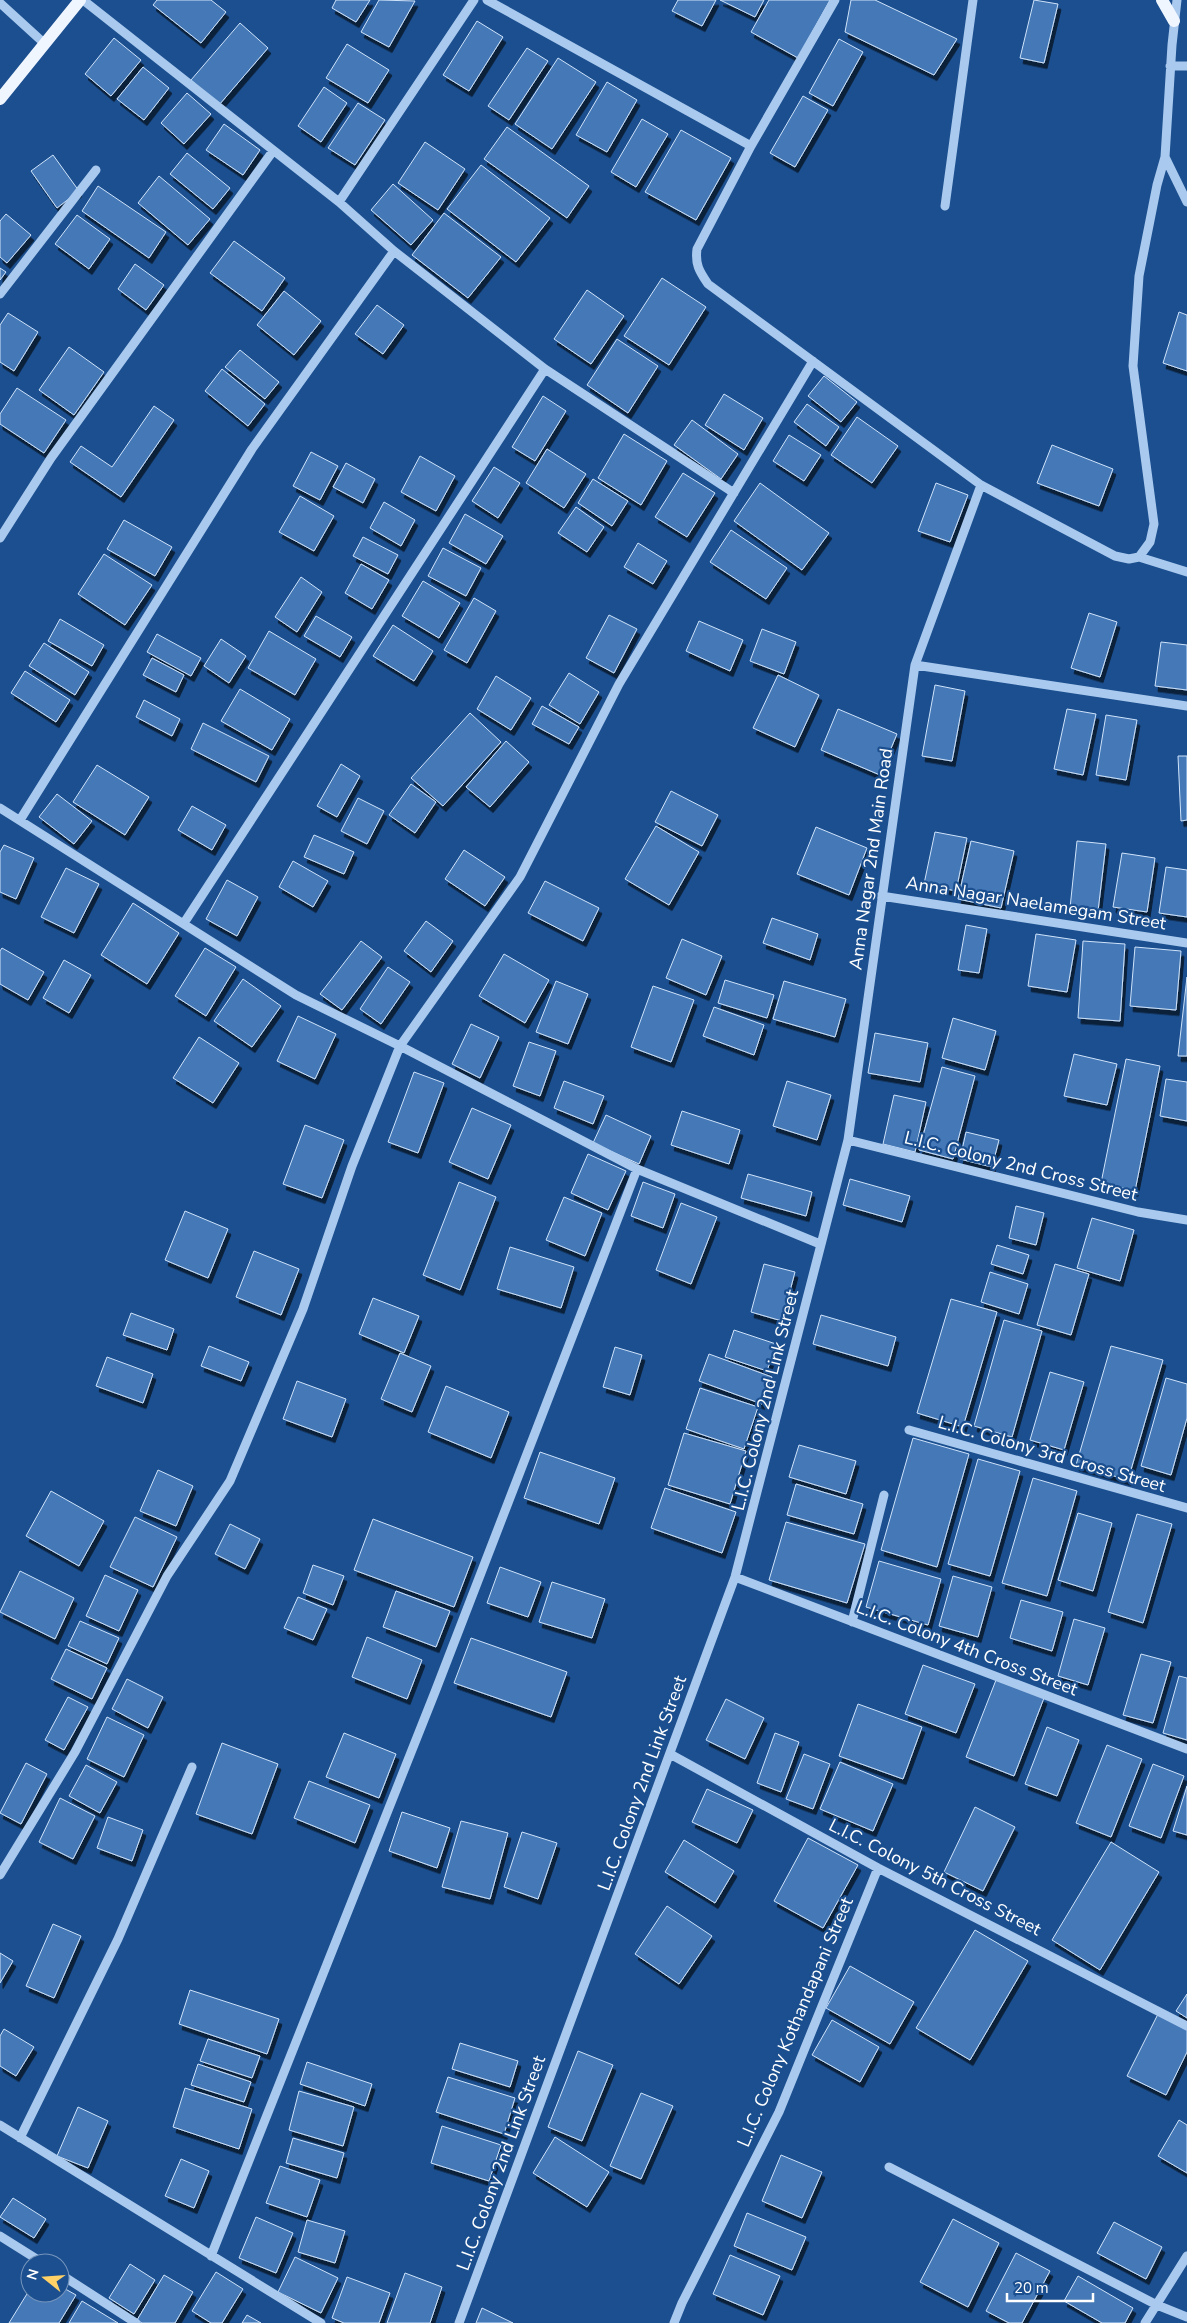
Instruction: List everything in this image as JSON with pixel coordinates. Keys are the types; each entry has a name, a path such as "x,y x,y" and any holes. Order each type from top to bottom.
{"main road":[{"path":"0,99 82,0"},
{"path":"1162,0 1174,21"}],"street":[{"path":"82,0 339,202 394,251 545,369 734,493"},
{"path":"339,202 474,0"},
{"path":"487,0 751,146"},
{"path":"835,0 751,146 697,249 696,262 708,284 981,485 1115,556 1129,558 1139,556 1187,572"},
{"path":"945,206 973,0"},
{"path":"1139,556 1150,542 1154,524 1133,366 1139,276 1165,156 1170,66 1177,0"},
{"path":"0,3 45,44"},
{"path":"1170,66 1187,66"},
{"path":"0,538 51,458 273,151"},
{"path":"1165,156 1187,202"},
{"path":"0,294 96,170"},
{"path":"20,820 252,449 394,251"},
{"path":"1,1871 74,1752 166,1576 230,1481 303,1309 352,1166 400,1046 520,876 619,684 812,361"},
{"path":"184,923 545,369"},
{"name":"Anna Nagar 2nd Main Road","path":"820,1244 848,1140 915,665 981,485"},
{"path":"915,665 1187,706"},
{"path":"0,808 296,995 400,1046 637,1169 820,1244"},
{"name":"Anna Nagar Naelamegam Street","path":"881,896 1187,943"},
{"name":"L.I.C. Colony 2nd Cross Street","path":"848,1140 1138,1212 1187,1220"},
{"path":"211,2256 431,1701 637,1169"},
{"name":"L.I.C. Colony 2nd Link Street","path":"459,2323 735,1577 820,1244"},
{"name":"L.I.C. Colony 3rd Cross Street","path":"909,1430 1187,1508"},
{"path":"852,1622 884,1495"},
{"name":"L.I.C. Colony 4th Cross Street","path":"735,1577 1187,1749"},
{"name":"L.I.C. Colony 5th Cross Street","path":"670,1754 878,1868 1187,2026"},
{"path":"20,2138 118,1939 192,1767"},
{"name":"L.I.C. Colony Kothandapani Street","path":"674,2323 682,2303 779,2112 878,1868"},
{"path":"0,2125 321,2323"},
{"path":"889,2167 1157,2305 1187,2317"},
{"path":"0,2236 26,2253"},
{"path":"1145,2323 1187,2256"},
{"path":"70,2280 136,2323"}],"building":[{"path":"157,0 211,0 226,12 201,43 153,5"},
{"path":"336,0 370,0 356,22 332,8"},
{"path":"379,0 415,1 389,47 361,32"},
{"path":"678,0 716,0 702,26 672,11"},
{"path":"720,0 764,0 755,17"},
{"path":"769,0 830,0 798,58 751,32"},
{"path":"851,0 875,0 957,39 934,75 845,32"},
{"path":"1034,0 1058,4 1044,63 1020,58"},
{"path":"477,21 503,37 469,91 443,75"},
{"path":"240,23 268,48 219,105 191,80"},
{"path":"114,38 141,60 111,96 85,74"},
{"path":"839,39 863,52 833,106 809,93"},
{"path":"347,44 389,70 368,103 326,78"},
{"path":"527,48 548,61 509,120 488,106"},
{"path":"558,58 596,82 552,149 515,124"},
{"path":"143,67 169,88 144,120 117,99"},
{"path":"607,82 637,100 607,152 576,135"},
{"path":"324,87 347,103 321,142 298,126"},
{"path":"187,93 211,114 184,144 161,123"},
{"path":"803,96 828,110 795,167 770,153"},
{"path":"358,103 385,120 355,165 328,148"},
{"path":"642,119 668,134 636,187 611,172"},
{"path":"224,124 260,150 243,175 206,150"},
{"path":"507,127 589,186 567,218 484,159"},
{"path":"681,130 731,158 696,220 645,192"},
{"path":"425,142 465,169 438,210 398,183"},
{"path":"187,153 230,188 213,209 170,174"},
{"path":"53,155 79,191 57,208 31,171"},
{"path":"481,165 550,218 516,262 447,209"},
{"path":"159,176 210,219 188,245 138,203"},
{"path":"393,184 433,220 411,245 371,210"},
{"path":"98,186 166,232 149,258 82,211"},
{"path":"444,213 501,257 468,298 412,255"},
{"path":"6,214 31,235 7,263 0,257 0,221"},
{"path":"77,215 110,239 89,269 55,244"},
{"path":"234,241 285,278 262,311 210,273"},
{"path":"135,264 164,285 146,310 118,289"},
{"path":"0,268 6,272 0,280"},
{"path":"662,278 706,307 669,365 624,336"},
{"path":"587,290 624,316 591,364 554,339"},
{"path":"284,291 321,321 294,355 257,325"},
{"path":"377,305 404,325 383,354 355,334"},
{"path":"1179,312 1187,315 1187,371 1163,363"},
{"path":"8,313 38,332 14,371 0,362 0,325"},
{"path":"617,339 658,366 628,413 587,385"},
{"path":"69,347 104,372 74,415 39,390"},
{"path":"240,350 279,382 265,399 225,367"},
{"path":"222,369 265,404 248,426 205,391"},
{"path":"824,376 857,402 841,422 808,396"},
{"path":"17,388 66,420 44,453 0,424 0,414"},
{"path":"724,394 763,418 744,450 705,425"},
{"path":"543,396 566,411 535,461 512,447"},
{"path":"807,404 839,427 826,446 794,422"},
{"path":"154,406 174,420 121,497 70,462 81,446 112,467"},
{"path":"857,417 898,446 872,483 831,455"},
{"path":"692,420 738,454 721,479 674,445"},
{"path":"624,434 667,461 641,505 598,478"},
{"path":"789,435 821,455 804,481 773,461"},
{"path":"1052,445 1113,469 1099,506 1037,483"},
{"path":"547,449 586,474 564,508 526,483"},
{"path":"311,452 338,466 320,500 293,486"},
{"path":"420,456 455,476 436,511 401,492"},
{"path":"346,463 375,479 363,503 333,487"},
{"path":"494,467 520,483 498,518 472,501"},
{"path":"683,473 715,493 687,537 655,517"},
{"path":"593,479 628,501 612,526 578,503"},
{"path":"760,483 829,533 802,570 734,521"},
{"path":"936,483 968,495 950,542 918,531"},
{"path":"300,496 334,516 314,551 279,532"},
{"path":"384,502 415,520 401,546 370,528"},
{"path":"576,507 604,527 587,552 558,533"},
{"path":"465,514 503,536 486,564 449,543"},
{"path":"124,520 172,547 155,576 107,549"},
{"path":"731,530 787,568 766,599 710,562"},
{"path":"363,537 398,555 388,574 353,556"},
{"path":"638,543 667,561 653,584 624,567"},
{"path":"443,548 481,568 466,596 428,576"},
{"path":"104,554 152,585 125,625 78,594"},
{"path":"361,564 389,580 372,609 345,593"},
{"path":"301,577 322,592 297,632 275,617"},
{"path":"423,581 460,603 439,638 402,616"},
{"path":"474,598 496,611 467,663 444,650"},
{"path":"1089,613 1117,622 1100,677 1071,668"},
{"path":"609,615 637,629 614,673 586,658"},
{"path":"316,616 352,637 340,657 304,636"},
{"path":"60,619 104,645 92,666 48,641"},
{"path":"699,621 743,640 730,671 686,651"},
{"path":"393,625 433,651 414,681 373,656"},
{"path":"762,629 796,642 784,674 750,661"},
{"path":"269,631 316,659 295,695 248,668"},
{"path":"157,634 201,658 191,676 147,652"},
{"path":"221,639 246,656 229,683 204,666"},
{"path":"1161,642 1187,645 1187,690 1155,686"},
{"path":"44,643 89,672 75,695 29,666"},
{"path":"152,658 184,675 176,692 143,675"},
{"path":"25,671 70,700 56,722 11,693"},
{"path":"569,673 599,692 580,724 549,705"},
{"path":"778,675 819,695 795,747 753,728"},
{"path":"496,676 531,698 511,730 477,709"},
{"path":"935,685 965,691 952,761 922,756"},
{"path":"240,689 290,719 272,750 221,721"},
{"path":"144,700 180,719 172,736 136,717"},
{"path":"542,706 579,727 569,744 532,724"},
{"path":"838,709 897,734 880,775 821,750"},
{"path":"1067,709 1096,714 1083,775 1054,769"},
{"path":"470,713 501,742 443,806 411,778"},
{"path":"1106,715 1137,720 1126,780 1096,775"},
{"path":"203,723 269,756 256,782 191,749"},
{"path":"506,741 529,762 490,807 466,787"},
{"path":"1178,756 1187,756 1187,820 1181,821"},
{"path":"341,764 360,776 337,817 317,806"},
{"path":"97,765 149,797 125,835 73,802"},
{"path":"411,784 436,802 415,833 389,815"},
{"path":"671,791 718,815 702,846 655,822"},
{"path":"57,794 92,821 74,844 39,817"},
{"path":"358,798 384,811 367,844 341,831"},
{"path":"192,806 226,825 212,850 178,830"},
{"path":"656,826 699,852 669,905 625,879"},
{"path":"816,827 867,848 849,895 797,874"},
{"path":"935,832 967,838 956,891 924,884"},
{"path":"314,835 354,852 344,874 304,857"},
{"path":"971,841 1014,851 1001,908 958,899"},
{"path":"1077,841 1106,844 1098,911 1070,908"},
{"path":"4,845 34,858 16,899 0,892 0,852"},
{"path":"464,850 505,877 485,906 445,879"},
{"path":"1122,853 1155,858 1147,912 1113,907"},
{"path":"293,861 328,881 313,907 279,887"},
{"path":"1166,867 1187,870 1187,917 1159,913"},
{"path":"66,868 99,884 74,933 41,917"},
{"path":"227,880 258,897 237,936 206,919"},
{"path":"545,881 599,908 583,941 528,913"},
{"path":"133,903 179,933 147,984 101,955"},
{"path":"772,918 818,934 810,960 763,943"},
{"path":"426,921 453,941 431,972 404,951"},
{"path":"966,925 987,929 979,973 958,970"},
{"path":"1036,934 1076,940 1067,992 1028,986"},
{"path":"682,939 722,956 706,995 666,978"},
{"path":"361,941 382,957 342,1010 320,994"},
{"path":"1083,941 1125,944 1120,1021 1078,1018"},
{"path":"1135,947 1181,951 1176,1010 1130,1006"},
{"path":"2,948 44,972 28,1000 0,984 0,951"},
{"path":"205,948 236,967 206,1016 175,996"},
{"path":"504,954 549,980 525,1023 479,996"},
{"path":"64,960 91,975 69,1013 43,998"},
{"path":"388,967 410,982 381,1024 360,1009"},
{"path":"1187,977 1187,1056 1178,1056"},
{"path":"243,979 281,1006 252,1047 214,1021"},
{"path":"725,980 774,995 767,1018 718,1003"},
{"path":"556,981 588,994 568,1044 536,1032"},
{"path":"784,981 846,999 835,1037 773,1019"},
{"path":"653,986 694,1000 671,1062 631,1047"},
{"path":"714,1007 764,1025 754,1055 703,1036"},
{"path":"298,1016 336,1034 315,1079 277,1061"},
{"path":"953,1018 996,1031 985,1070 942,1058"},
{"path":"471,1024 499,1037 480,1078 452,1064"},
{"path":"875,1033 928,1043 920,1082 868,1073"},
{"path":"199,1037 239,1063 213,1103 173,1078"},
{"path":"529,1042 556,1051 540,1096 513,1086"},
{"path":"1074,1054 1117,1064 1107,1105 1064,1096"},
{"path":"1126,1059 1160,1066 1135,1191 1101,1183"},
{"path":"942,1067 975,1076 953,1159 919,1150"},
{"path":"414,1072 444,1083 418,1153 388,1142"},
{"path":"1166,1079 1187,1082 1187,1121 1160,1116"},
{"path":"564,1081 604,1096 593,1124 554,1108"},
{"path":"787,1081 831,1095 817,1140 773,1126"},
{"path":"894,1095 926,1102 915,1152 883,1144"},
{"path":"472,1108 511,1125 488,1179 449,1162"},
{"path":"682,1111 740,1130 729,1164 671,1145"},
{"path":"606,1115 651,1136 639,1164 593,1143"},
{"path":"305,1125 344,1140 322,1198 283,1184"},
{"path":"966,1132 999,1140 992,1167 960,1159"},
{"path":"588,1154 626,1171 608,1210 571,1193"},
{"path":"748,1174 812,1192 806,1216 741,1198"},
{"path":"850,1179 910,1196 902,1222 843,1205"},
{"path":"459,1182 496,1197 460,1290 423,1275"},
{"path":"643,1182 675,1194 663,1228 631,1216"},
{"path":"564,1197 602,1213 585,1256 546,1240"},
{"path":"681,1203 717,1217 691,1284 656,1270"},
{"path":"1016,1206 1044,1213 1036,1245 1009,1238"},
{"path":"185,1211 228,1229 208,1278 165,1260"},
{"path":"1092,1218 1134,1230 1120,1281 1077,1268"},
{"path":"997,1245 1029,1255 1023,1274 991,1264"},
{"path":"510,1247 574,1267 561,1308 497,1289"},
{"path":"254,1251 299,1269 281,1315 236,1297"},
{"path":"764,1264 795,1272 782,1321 751,1312"},
{"path":"1055,1264 1089,1274 1071,1335 1037,1325"},
{"path":"990,1272 1028,1284 1019,1314 981,1302"},
{"path":"373,1298 419,1316 404,1353 359,1334"},
{"path":"951,1299 997,1312 963,1427 917,1413"},
{"path":"131,1313 174,1329 167,1350 123,1335"},
{"path":"821,1315 896,1337 888,1366 813,1344"},
{"path":"1004,1320 1042,1331 1012,1437 974,1426"},
{"path":"734,1330 776,1344 767,1371 725,1357"},
{"path":"209,1346 249,1362 241,1381 201,1366"},
{"path":"1111,1346 1163,1360 1128,1480 1076,1465"},
{"path":"615,1347 642,1355 630,1395 603,1387"},
{"path":"400,1353 431,1366 412,1412 381,1399"},
{"path":"709,1354 772,1377 762,1404 699,1381"},
{"path":"107,1357 153,1374 143,1403 96,1386"},
{"path":"1050,1372 1084,1382 1064,1450 1030,1440"},
{"path":"1166,1378 1187,1384 1187,1418 1171,1475 1141,1466"},
{"path":"297,1381 346,1399 332,1437 283,1419"},
{"path":"446,1386 509,1412 491,1458 428,1432"},
{"path":"700,1388 758,1407 744,1449 686,1429"},
{"path":"684,1433 746,1451 730,1504 668,1485"},
{"path":"913,1438 969,1454 937,1567 881,1550"},
{"path":"799,1445 856,1461 846,1494 789,1477"},
{"path":"540,1452 615,1478 599,1524 524,1498"},
{"path":"978,1459 1020,1471 990,1576 948,1564"},
{"path":"158,1470 193,1486 176,1526 140,1511"},
{"path":"1033,1478 1077,1491 1047,1596 1002,1583"},
{"path":"796,1484 863,1504 854,1534 787,1515"},
{"path":"665,1488 736,1512 722,1553 651,1528"},
{"path":"51,1491 104,1521 79,1566 26,1536"},
{"path":"1078,1513 1112,1523 1093,1591 1058,1580"},
{"path":"1137,1514 1172,1524 1143,1623 1108,1612"},
{"path":"135,1517 177,1537 153,1587 110,1567"},
{"path":"373,1519 473,1557 454,1607 354,1570"},
{"path":"786,1522 865,1544 847,1603 769,1580"},
{"path":"230,1524 260,1539 245,1569 215,1554"},
{"path":"879,1561 941,1579 928,1625 866,1607"},
{"path":"313,1565 344,1576 333,1605 303,1593"},
{"path":"500,1567 541,1582 528,1617 487,1603"},
{"path":"20,1571 74,1598 55,1639 0,1612"},
{"path":"105,1575 138,1590 119,1631 86,1616"},
{"path":"953,1576 992,1587 978,1637 939,1626"},
{"path":"552,1582 605,1599 592,1638 539,1622"},
{"path":"396,1591 450,1611 436,1647 383,1627"},
{"path":"298,1597 327,1609 313,1640 284,1628"},
{"path":"1021,1600 1063,1612 1052,1651 1010,1638"},
{"path":"1074,1619 1105,1628 1088,1685 1058,1676"},
{"path":"80,1621 119,1638 107,1664 68,1646"},
{"path":"367,1637 422,1660 407,1699 352,1677"},
{"path":"471,1638 567,1672 551,1717 454,1683"},
{"path":"66,1649 107,1668 92,1699 51,1679"},
{"path":"1141,1654 1171,1662 1153,1723 1123,1715"},
{"path":"923,1665 975,1684 956,1733 905,1714"},
{"path":"1179,1676 1187,1678 1187,1740 1163,1733"},
{"path":"127,1679 163,1697 148,1728 112,1709"},
{"path":"996,1680 1044,1698 1014,1776 966,1757"},
{"path":"68,1697 88,1707 64,1750 45,1740"},
{"path":"726,1699 764,1718 745,1759 706,1740"},
{"path":"858,1704 922,1727 903,1779 839,1756"},
{"path":"107,1717 144,1735 124,1777 87,1759"},
{"path":"1047,1727 1079,1740 1057,1796 1025,1784"},
{"path":"344,1733 396,1754 379,1798 326,1777"},
{"path":"775,1733 799,1742 781,1792 757,1783"},
{"path":"222,1743 278,1764 252,1834 196,1814"},
{"path":"1107,1745 1142,1759 1111,1837 1076,1823"},
{"path":"804,1754 830,1764 813,1809 786,1799"},
{"path":"840,1762 893,1784 873,1831 820,1809"},
{"path":"26,1763 47,1774 21,1824 0,1813"},
{"path":"1153,1764 1184,1776 1161,1838 1129,1826"},
{"path":"86,1765 117,1782 100,1813 69,1796"},
{"path":"309,1781 370,1805 355,1843 294,1818"},
{"path":"1187,1786 1187,1835 1173,1831"},
{"path":"707,1789 753,1810 737,1843 692,1822"},
{"path":"60,1798 95,1816 73,1859 39,1842"},
{"path":"975,1807 1015,1827 983,1891 944,1872"},
{"path":"402,1812 450,1828 437,1868 389,1851"},
{"path":"108,1817 143,1830 132,1861 97,1848"},
{"path":"461,1821 508,1833 490,1899 442,1887"},
{"path":"522,1832 557,1843 538,1899 504,1887"},
{"path":"808,1838 858,1865 823,1928 774,1901"},
{"path":"684,1840 734,1871 715,1903 665,1872"},
{"path":"1111,1842 1159,1872 1100,1970 1052,1940"},
{"path":"667,1906 712,1936 679,1984 635,1954"},
{"path":"53,1924 81,1936 54,1998 26,1986"},
{"path":"975,1930 1028,1961 970,2060 916,2028"},
{"path":"0,1953 13,1961 0,1983"},
{"path":"850,1966 914,2002 890,2044 826,2008"},
{"path":"190,1990 279,2019 267,2054 179,2024"},
{"path":"1187,1994 1187,2018 1176,2011"},
{"path":"1158,2014 1187,2028 1187,2052 1166,2095 1127,2076"},
{"path":"832,2020 879,2047 860,2082 812,2055"},
{"path":"4,2029 34,2047 16,2076 0,2066 0,2036"},
{"path":"208,2039 260,2056 252,2078 200,2061"},
{"path":"460,2043 518,2061 510,2087 452,2069"},
{"path":"578,2051 613,2065 582,2141 548,2127"},
{"path":"307,2062 372,2084 365,2106 300,2084"},
{"path":"198,2064 251,2082 244,2102 191,2085"},
{"path":"448,2077 515,2098 504,2134 436,2112"},
{"path":"185,2088 252,2109 239,2149 173,2127"},
{"path":"299,2091 354,2107 343,2146 289,2130"},
{"path":"641,2093 673,2106 641,2179 610,2166"},
{"path":"78,2107 108,2121 88,2168 57,2156"},
{"path":"1179,2120 1187,2125 1187,2173 1158,2156"},
{"path":"442,2126 501,2145 489,2181 431,2163"},
{"path":"555,2137 609,2172 587,2207 533,2173"},
{"path":"293,2138 344,2153 337,2178 286,2163"},
{"path":"781,2155 822,2172 802,2218 762,2201"},
{"path":"181,2159 209,2171 194,2208 165,2196"},
{"path":"280,2166 320,2180 307,2217 266,2203"},
{"path":"13,2198 46,2219 34,2238 0,2217"},
{"path":"747,2213 806,2237 792,2270 734,2246"},
{"path":"256,2217 293,2233 276,2273 239,2258"},
{"path":"953,2219 999,2243 968,2307 920,2282"},
{"path":"307,2220 345,2231 335,2263 298,2252"},
{"path":"1114,2222 1162,2247 1146,2279 1097,2253"},
{"path":"1016,2253 1050,2271 1022,2323 1009,2323 986,2311"},
{"path":"730,2255 780,2276 763,2315 713,2294"},
{"path":"295,2257 338,2278 321,2313 278,2292"},
{"path":"130,2264 155,2280 134,2314 109,2298"},
{"path":"216,2272 243,2289 222,2323 211,2323 192,2311"},
{"path":"405,2273 442,2287 430,2323 387,2323"},
{"path":"164,2275 193,2292 175,2323 142,2323 137,2320"},
{"path":"1078,2276 1133,2308 1125,2323 1102,2323 1064,2301"},
{"path":"347,2277 390,2293 379,2323 344,2323 332,2318"},
{"path":"70,2292 76,2295 59,2323 9,2323 21,2303 70,2303"},
{"path":"82,2301 118,2323 69,2323"},
{"path":"482,2308 513,2323 476,2323"},
{"path":"247,2315 261,2323 242,2323"}]}
